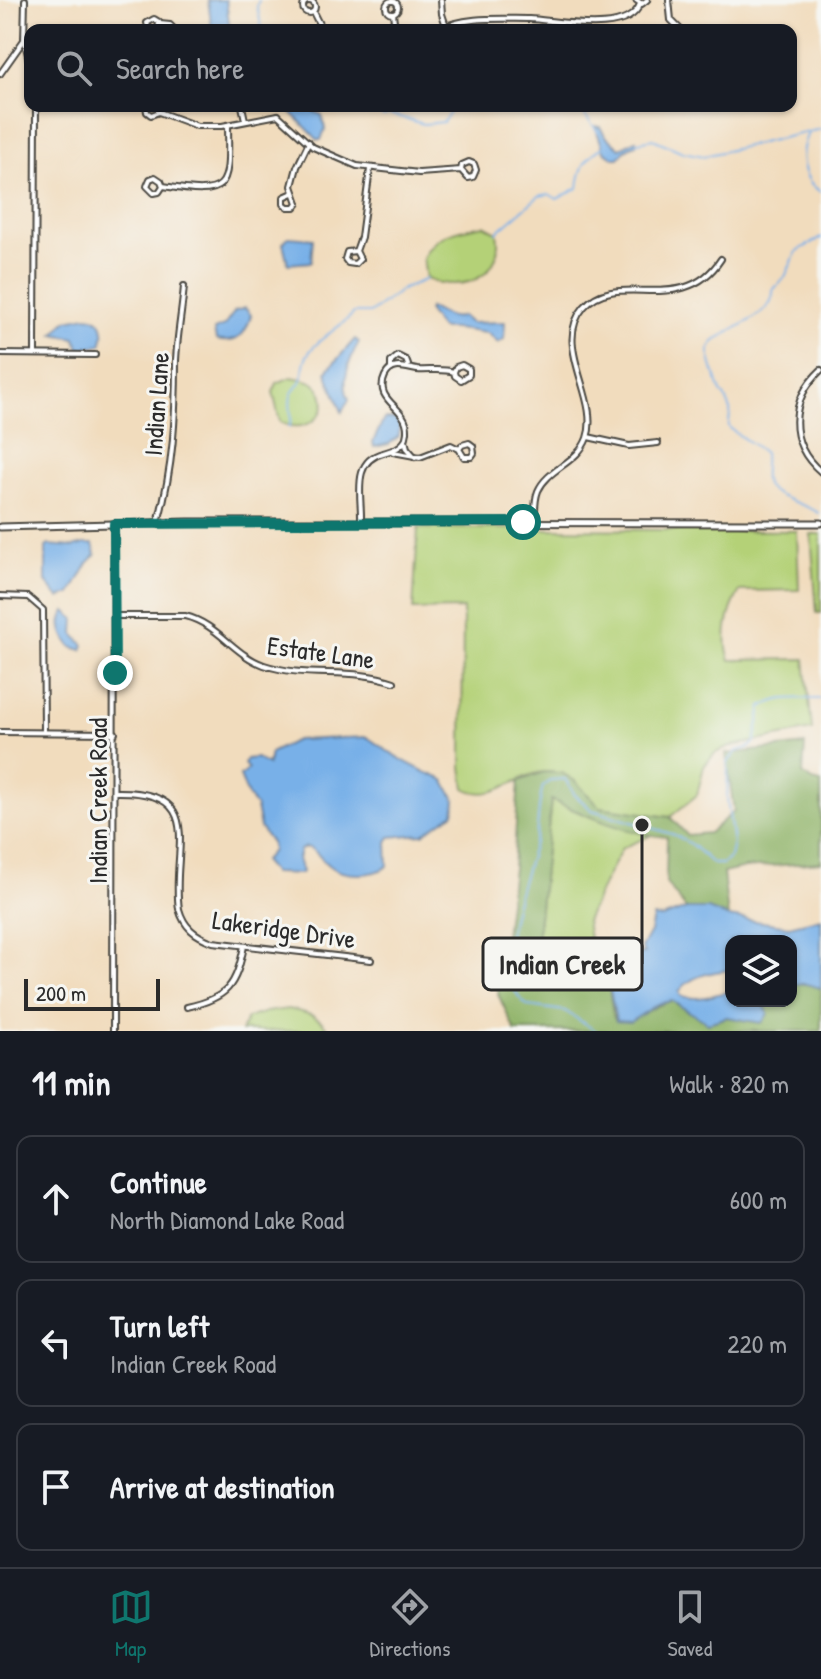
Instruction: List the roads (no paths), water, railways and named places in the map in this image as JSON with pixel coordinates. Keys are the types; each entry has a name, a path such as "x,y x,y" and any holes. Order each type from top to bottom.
{"street":[{"path":"24,24 25,0"},
{"path":"441,0 445,24"},
{"path":"594,24 627,18 637,12 638,2 647,0"},
{"path":"669,0 671,20 675,24"},
{"path":"313,12 319,24"},
{"path":"393,13 394,24"},
{"path":"455,24 477,19 534,19 579,24"},
{"path":"0,74 24,40"},
{"path":"35,354 36,112"},
{"path":"167,112 197,126 228,125 278,115 309,142 357,166 419,173 461,170"},
{"path":"243,112 245,120"},
{"path":"163,186 209,189 220,185 229,172 228,125"},
{"path":"293,193 297,167 309,142"},
{"path":"356,251 371,169"},
{"path":"535,522 536,499 542,483 572,460 588,437 588,415 572,334 578,314 591,300 605,292 661,292 687,287 702,280 721,259"},
{"name":"Indian Lane","path":"158,522 175,436 176,359 184,286"},
{"path":"0,354 95,355"},
{"path":"391,369 391,362 398,356 406,360 409,367"},
{"path":"415,457 407,448 406,423 383,394 383,380 391,369 403,365 454,372"},
{"path":"821,370 798,402 795,423 804,454 821,472"},
{"path":"588,437 629,446 658,443"},
{"path":"361,521 360,474 374,455 391,451 405,440"},
{"path":"391,451 415,457 451,445 459,449"},
{"path":"0,527 361,521 821,523"},
{"name":"Indian Creek Road","path":"113,1031 114,524"},
{"path":"0,596 26,596 41,608 44,621 44,732"},
{"name":"Estate Lane","path":"114,616 185,616 216,630 251,660 268,667 376,676 394,682"},
{"path":"0,732 115,733"},
{"name":"Lakeridge Drive","path":"115,792 150,794 173,811 181,830 178,903 183,921 196,934 206,940 244,946 371,960"},
{"path":"187,1007 209,1002 228,990 237,974 244,946"}],"water":[{"path":"208,0 226,0 229,24 211,24"},
{"path":"291,112 322,115 325,129 321,140"},
{"path":"595,126 600,127 620,148 636,140 636,144 619,158 614,158 604,151"},
{"path":"288,237 313,239 311,262 288,264 283,243"},
{"path":"245,308 251,315 240,337 230,341 216,340 214,330 224,326 235,311"},
{"path":"429,308 450,317 462,316 470,323 505,322 504,339 498,343 487,333 441,329 428,312"},
{"path":"87,316 97,319 102,326 101,345 80,349 75,338 54,334 67,320"},
{"path":"355,339 359,342 346,378 349,399 342,412 326,372"},
{"path":"384,419 395,419 399,423 399,436 389,444 374,447 373,442"},
{"path":"93,544 96,555 88,563 71,594 59,598 46,582 46,547"},
{"path":"66,611 75,619 74,634 84,645 82,650 72,647 64,634 62,620"},
{"path":"367,737 404,761 444,780 456,801 454,813 423,834 390,837 387,842 388,866 376,872 352,874 337,870 306,847 300,850 298,859 300,874 273,873 263,861 272,851 271,843 260,828 256,807 240,776 248,769 244,764 246,759 256,758 268,765 270,753 296,740"},
{"path":"686,909 708,909 728,917 789,926 821,918 821,988 797,984 797,935 725,935 725,971 695,978 679,992 681,996 696,998 725,992 725,1007 765,1007 768,1014 762,1023 727,1017 708,1023 672,1001 658,1004 630,1022 616,1021 606,970 617,962 644,953 641,948 650,932 653,917 662,918"}],"waterway":[{"path":"259,0 257,6 261,24"},
{"path":"376,112 424,124 443,122 450,112"},
{"path":"584,112 598,132"},
{"path":"633,143 653,139 683,152 704,156 821,129"},
{"path":"808,133 803,149 803,166 809,181 821,192"},
{"path":"497,232 539,196 549,194 557,199 578,188 585,163 605,146"},
{"path":"819,513 766,486 764,453 729,427 730,407 720,389 709,350 721,337 765,309 797,251 821,238"},
{"path":"289,427 291,396 301,380 311,350 354,313 370,313 401,290 426,279"},
{"path":"596,1031 565,1011 528,1006 515,990 508,970 511,924 536,835 543,786 551,780 565,779 575,795 592,810 675,835 713,864 723,864 730,857 733,843 727,798 728,762 737,751 755,742 762,707 783,699 821,699"}],"place":[{"name":"Indian Creek","path":"642,825"}]}
